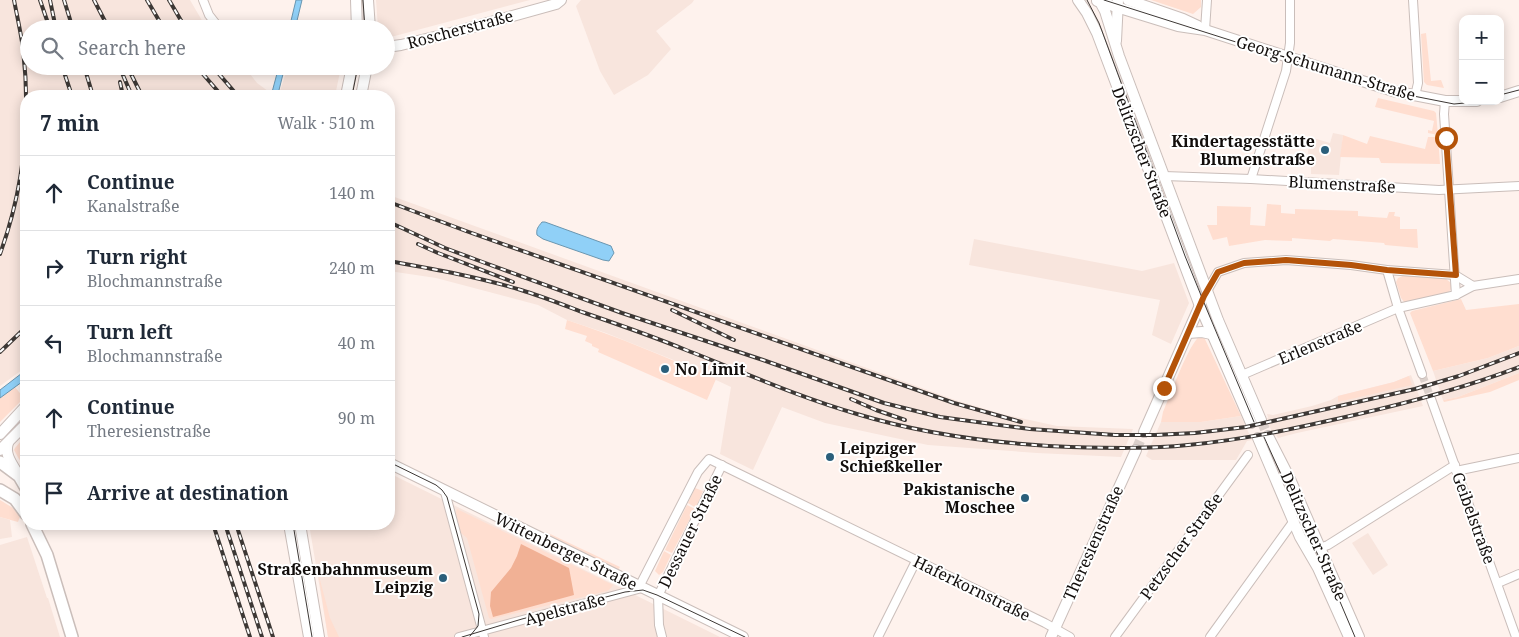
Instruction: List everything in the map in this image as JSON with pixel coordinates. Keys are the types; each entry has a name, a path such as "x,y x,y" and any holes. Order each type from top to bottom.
{"main road":[{"path":"356,0 357,20"},
{"path":"368,0 369,20"},
{"name":"Roscherstraße","path":"395,46 451,33 556,4 561,0"},
{"name":"Delitzscher Straße","path":"1078,0 1097,33 1211,334 1256,421 1242,375 1207,291 1116,47 1105,11 1098,1"},
{"name":"Georg-Schumann-Straße","path":"1128,0 1183,19 1206,30 1387,89 1415,96 1445,101 1459,101"},
{"name":"Georg-Schumann-Straße","path":"1098,1 1118,4 1186,28 1206,30"},
{"path":"1116,47 1118,4"},
{"path":"347,90 350,75"},
{"path":"362,90 364,75"},
{"path":"1504,96 1519,91"},
{"path":"1144,432 1207,291"},
{"path":"1188,333 1202,332 1211,334"},
{"path":"0,434 20,412"},
{"path":"0,450 20,430"},
{"name":"Delitzscher Straße","path":"1349,637 1318,568 1293,522 1263,437 1290,479 1358,637"},
{"path":"8,442 6,450 19,476"},
{"name":"Theresienstraße","path":"1053,632 1136,450"},
{"path":"0,462 19,476"},
{"name":"Wittenberger Straße","path":"395,466 743,637"},
{"path":"2,490 20,505"},
{"path":"35,530 47,555 72,637"},
{"path":"37,530 39,537"},
{"path":"290,530 309,637"},
{"path":"301,530 319,637"}],"street":[{"path":"203,0 213,20"},
{"path":"1206,30 1207,0"},
{"path":"1251,179 1289,58 1290,0"},
{"path":"1413,0 1418,83 1415,96"},
{"path":"1445,101 1444,114 1456,295"},
{"name":"Blumenstraße","path":"1164,176 1449,190 1519,186"},
{"path":"1201,274 1218,272 1244,263 1286,260 1456,275 1473,286 1519,280"},
{"path":"1387,270 1398,308 1422,374"},
{"path":"1207,291 1218,272"},
{"name":"Erlenstraße","path":"1242,375 1398,308 1456,295 1473,286"},
{"name":"Geibelstraße","path":"1431,400 1516,637"},
{"name":"Petzscher Straße","path":"1115,637 1248,455"},
{"path":"1320,548 1455,468 1519,458"},
{"name":"Dessauer Straße","path":"641,587 698,472 709,459 722,465 658,596 659,625 662,637"},
{"name":"Haferkornstraße","path":"722,465 874,539 1053,632 1070,637"},
{"path":"445,492 483,634"},
{"path":"1210,637 1293,522"},
{"path":"878,637 916,561"},
{"path":"1498,583 1519,574"},
{"name":"Apelstraße","path":"459,637 483,634 641,587"}],"shaded area":[{"path":"0,0 190,0 202,20 20,20 20,75 251,75 257,83 267,90 20,90 20,371 0,386"},
{"path":"376,0 530,0 395,36 395,20 377,20"},
{"path":"581,0 694,0 656,31 671,49 648,75 614,95 600,71 576,6"},
{"path":"1151,0 1201,0 1201,7 1193,14"},
{"path":"1426,33 1431,81 1441,80 1444,88 1427,85 1424,82 1421,34"},
{"path":"285,75 339,75 336,90 280,90"},
{"path":"1378,98 1434,111 1436,113 1438,135 1428,133 1428,130 1432,131 1434,121 1375,107"},
{"name":"Kindertagesstätte Blumenstraße","path":"1333,133 1343,135 1339,175 1311,174 1311,161 1307,160 1310,137 1330,143"},
{"path":"1343,135 1367,144 1370,136 1425,149 1428,137 1438,137 1440,164 1381,163 1379,158 1340,157"},
{"path":"395,197 955,400 1002,414 1057,426 1133,429 1121,457 1037,453 928,445 825,423 782,407 753,470 720,454 731,387 671,359 606,333 567,320 538,305 436,278 395,272"},
{"path":"1267,204 1281,205 1281,213 1295,214 1295,209 1358,211 1358,216 1387,218 1389,212 1395,212 1394,216 1400,217 1400,229 1417,229 1418,248 1333,239 1330,241 1292,238 1292,241 1265,240 1229,246 1227,237 1213,240 1207,225 1217,225 1217,206 1251,207 1250,225 1265,226"},
{"path":"974,239 1142,271 1174,263 1189,303 1171,344 1152,335 1160,300 969,265"},
{"path":"1405,275 1446,279 1451,283 1452,288 1447,294 1405,303 1401,298 1396,282 1398,278"},
{"path":"1461,299 1466,310 1519,304 1519,346 1488,358 1433,371 1410,313"},
{"name":"No Limit","path":"567,320 605,333 716,379 707,400 598,352 599,349 585,341 587,336 565,329"},
{"path":"1200,336 1204,337 1241,416 1201,422 1161,422 1163,412 1185,359"},
{"path":"1519,346 1519,373 1458,397 1443,400 1433,371 1488,358"},
{"path":"1519,373 1519,380 1490,392 1444,402 1443,400 1458,397"},
{"path":"1411,375 1423,406 1278,438 1276,435 1274,436 1266,419 1268,418 1267,414 1273,415 1312,406 1338,396 1394,382"},
{"path":"1409,376 1412,385 1338,402 1338,396 1394,382"},
{"path":"15,387 20,393 20,402 0,422 0,398"},
{"path":"1241,416 1252,440 1247,441 1236,460 1152,460 1146,456 1161,422 1201,422"},
{"path":"20,442 20,460 14,450"},
{"path":"395,476 720,637 328,637 310,530 395,530"},
{"path":"695,488 703,491 696,508 688,503"},
{"path":"0,500 13,508 20,517 18,522 0,517"},
{"path":"687,505 695,509 672,553 665,550"},
{"path":"457,509 613,585 607,591 491,619 489,618 467,538 461,533"},
{"path":"0,517 10,520 12,537 0,539"},
{"path":"546,532 620,567 618,570"},
{"path":"1368,533 1388,565 1373,575 1352,543"},
{"path":"27,537 60,637 0,637 0,545"},
{"path":"521,544 569,568 574,595 493,617 490,606 491,592 511,568"},
{"path":"664,551 671,555 663,572 659,575 655,571"},
{"path":"353,565 354,569 319,576 330,618 339,637 328,637 318,571"}],"water":[{"path":"296,0 302,0 297,20 291,20"},
{"path":"277,75 283,75 279,90 273,90"},
{"path":"542,222 611,246 614,253 609,261 603,260 543,239 537,235 538,228"},
{"path":"20,375 20,383 0,398 0,390"}],"tunnel":[{"path":"1422,374 1431,399"},
{"path":"1261,420 1268,436"},
{"path":"1136,450 1144,432"}],"tram line":[{"path":"363,0 364,20"},
{"path":"1087,0 1099,23 1185,256 1254,422"},
{"path":"1104,0 1393,92 1459,104"},
{"path":"353,90 356,75"},
{"path":"1504,94 1519,90"},
{"path":"1264,437 1355,637"},
{"path":"395,465 436,485 447,497 479,614 478,626 470,636"},
{"path":"294,530 312,637"},
{"path":"462,637 625,592 643,590 745,637"}],"railway":[{"path":"14,0 20,31"},
{"path":"40,0 47,20"},
{"path":"50,0 54,20"},
{"path":"64,0 70,20"},
{"path":"94,0 104,20"},
{"path":"147,0 159,20"},
{"path":"169,0 181,20"},
{"path":"25,75 26,90"},
{"path":"65,75 70,90"},
{"path":"87,75 91,90"},
{"path":"123,75 129,90"},
{"path":"132,75 139,90"},
{"path":"204,75 217,90"},
{"path":"220,75 233,90"},
{"path":"120,82 122,90"},
{"path":"0,254 15,204 20,178"},
{"path":"395,204 954,403 1021,422"},
{"path":"395,225 445,248 622,313 884,403 940,417 1030,429 1115,435 1155,435 1195,433 1246,427 1415,389 1459,376 1519,353"},
{"path":"418,244 513,282"},
{"path":"395,262 472,277 529,292 660,340 792,392 857,414 909,428 1016,444 1144,448 1188,445 1249,437 1393,406 1519,367"},
{"path":"672,310 734,340"},
{"path":"0,352 20,333"},
{"path":"851,399 905,420"},
{"path":"215,530 250,637"},
{"path":"227,530 262,637"},
{"path":"238,530 273,637"}],"place":[{"name":"Kindertagesstätte Blumenstraße","path":"1325,150"},
{"name":"No Limit","path":"665,369"},
{"name":"Leipziger Schießkeller","path":"830,457"},
{"name":"Pakistanische Moschee","path":"1025,498"},
{"name":"Straßenbahnmuseum Leipzig","path":"443,578"}],"route":[{"path":"1164,388 1204,296 1218,272 1254,261 1286,260 1456,275 1446,138"}]}
